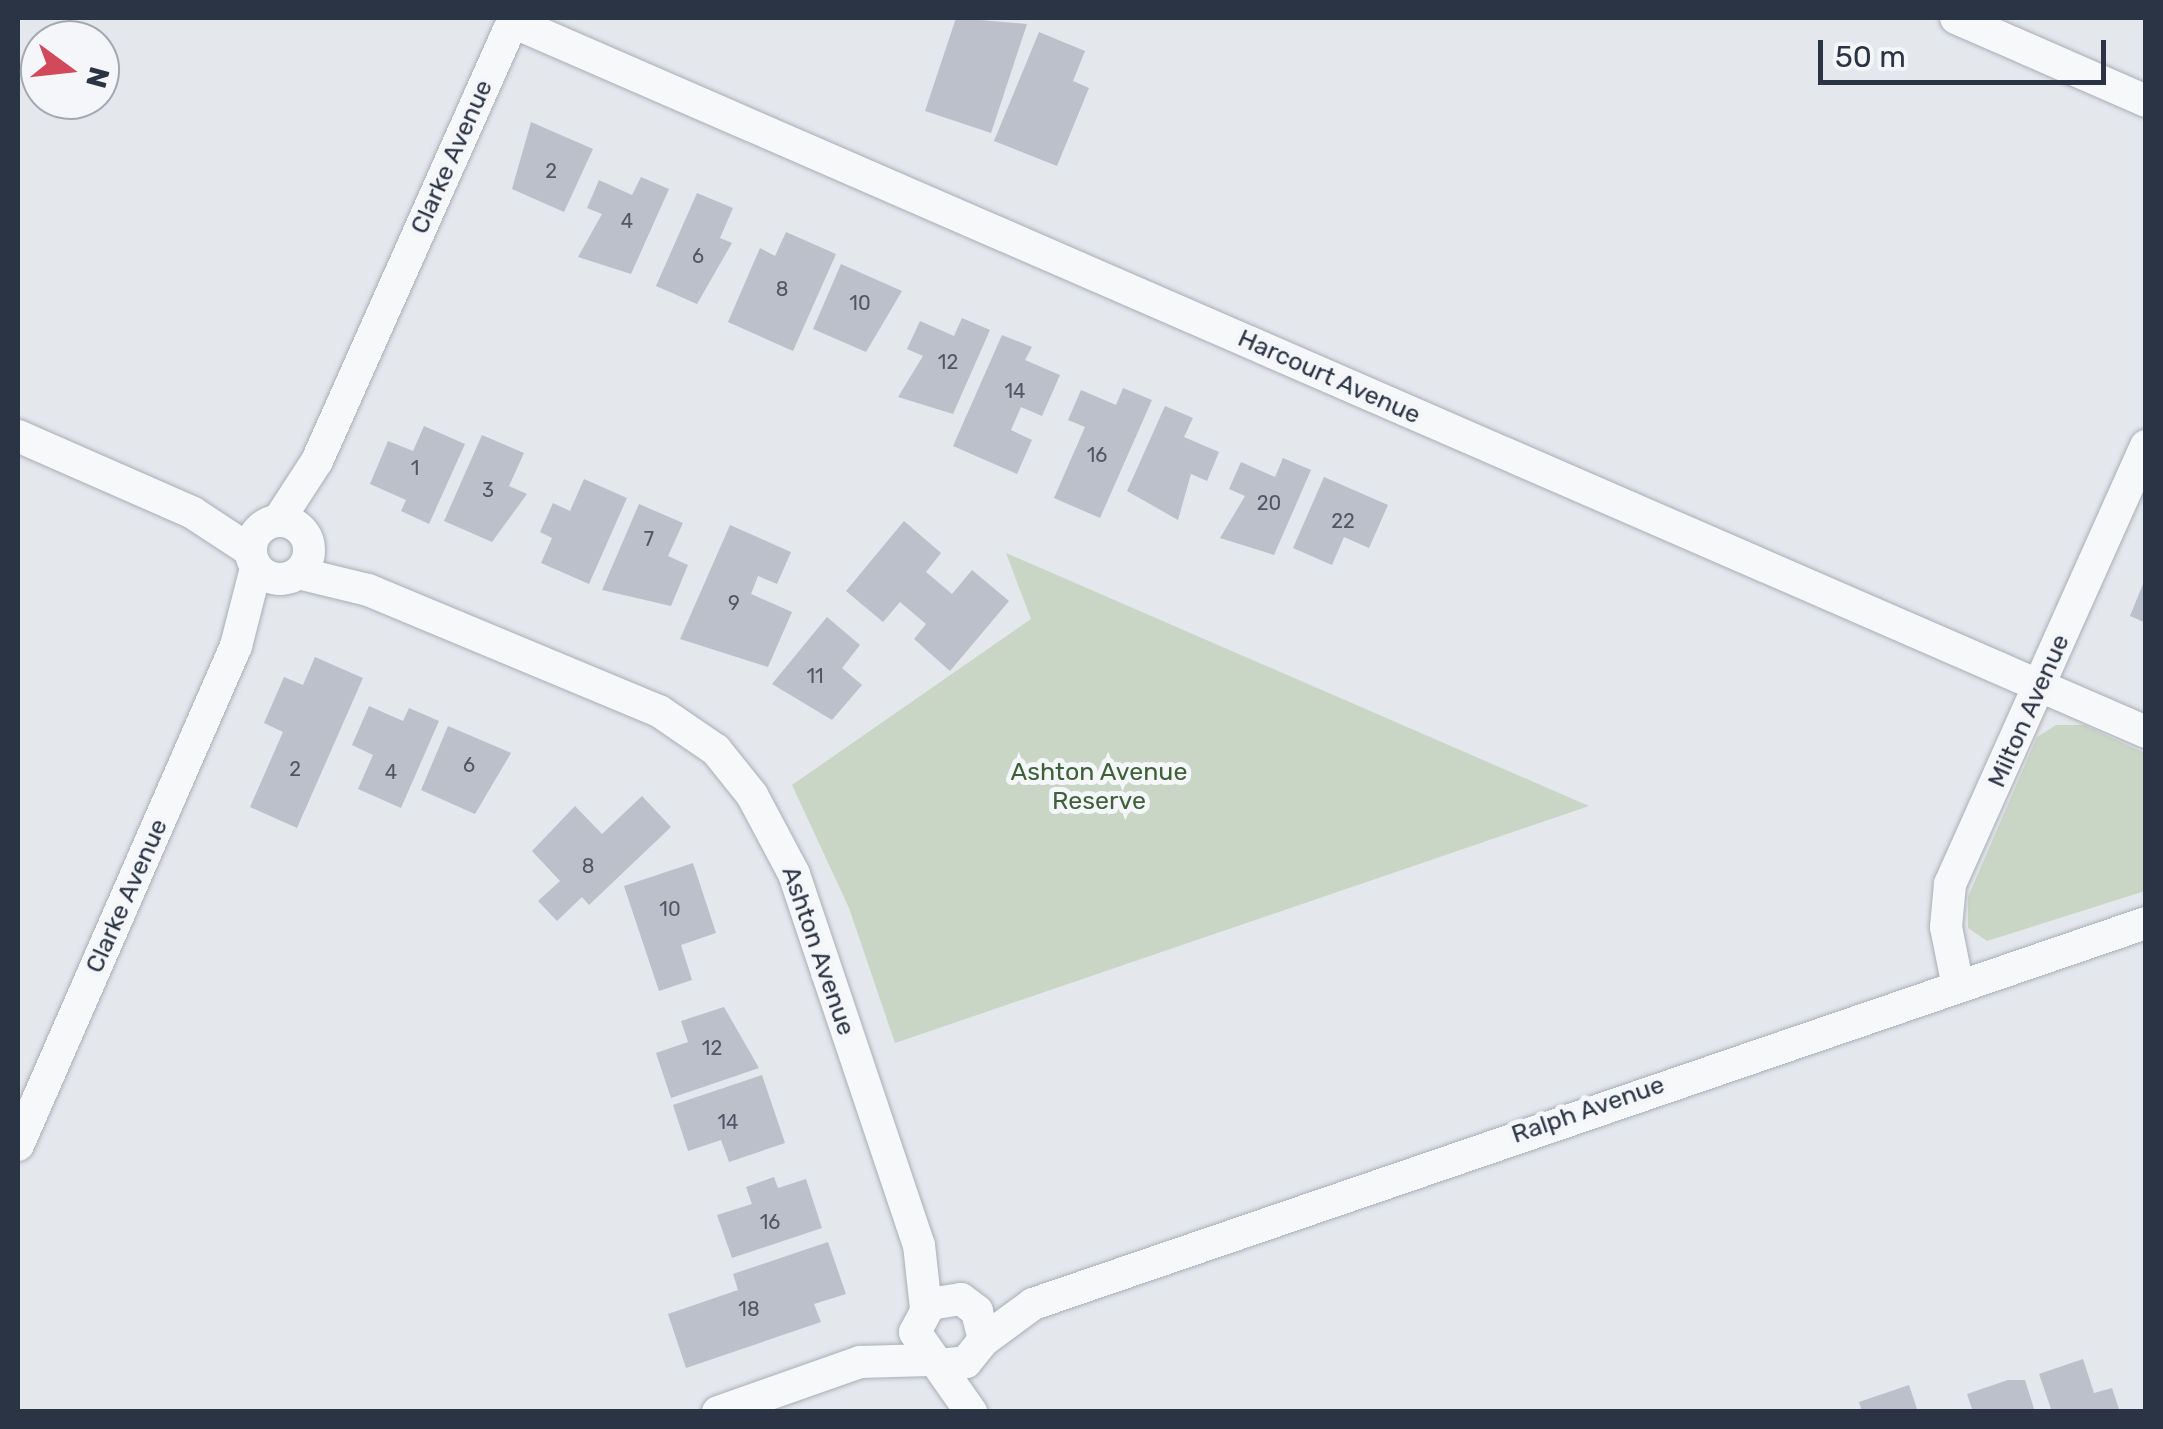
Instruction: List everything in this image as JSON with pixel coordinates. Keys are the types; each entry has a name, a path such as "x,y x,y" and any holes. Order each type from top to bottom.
{"street":[{"path":"1956,18 2146,100"},
{"name":"Clarke Avenue","path":"18,1145 514,20"},
{"name":"Harcourt Avenue","path":"514,20 2146,732"},
{"name":"Ashton Avenue","path":"18,436 368,590 658,711 716,750 752,796 794,874 920,1245 922,1314 934,1363"},
{"name":"Milton Avenue","path":"1957,982 1946,927 1950,884 2146,446"},
{"name":"Ralph Avenue","path":"979,1348 1033,1304 1957,982 2146,923"},
{"name":"Ashton Avenue","path":"920,1245 967,1303 979,1348"},
{"name":"Ralph Avenue","path":"922,1314 967,1303 1033,1304"},
{"path":"718,1412 860,1362 922,1314"},
{"path":"860,1362 934,1363 979,1348 979,1412"},
{"path":"934,1363 970,1412"}],"green space":[{"name":"Ashton Avenue Reserve","path":"1006,553 1589,806 895,1043 849,908 792,785 1031,619"},
{"path":"2056,725 2084,725 2145,753 2145,891 1987,941 1968,928 1968,897 2037,737"}],"building":[{"path":"956,18 1027,24 991,133 925,111"},
{"path":"1039,32 1085,51 1073,81 1089,88 1057,166 994,141"},
{"path":"531,122 593,149 564,212 512,189"},
{"path":"641,177 669,189 631,274 578,257 602,214 587,208 599,180 632,195"},
{"path":"697,193 733,208 720,238 732,243 697,304 656,286"},
{"path":"786,232 836,254 793,351 728,322 760,248 775,256"},
{"path":"841,264 902,291 866,352 813,329"},
{"path":"962,318 990,330 953,414 898,397 923,356 907,349 920,321 954,336"},
{"path":"1002,335 1032,347 1025,360 1060,375 1042,416 1021,407 1011,430 1032,440 1017,474 953,446"},
{"path":"1123,388 1152,400 1100,518 1054,498 1085,427 1068,420 1081,390 1116,405"},
{"path":"1165,406 1193,418 1184,437 1219,452 1207,481 1191,474 1178,520 1127,491"},
{"path":"424,426 465,444 429,524 401,511 406,500 370,484 388,441 413,451"},
{"path":"482,435 524,453 509,486 527,494 492,542 444,521"},
{"path":"1283,458 1311,470 1274,555 1220,538 1245,496 1229,489 1241,462 1275,477"},
{"path":"1324,477 1388,505 1369,548 1344,537 1332,565 1293,548"},
{"path":"584,479 627,498 589,584 541,563 552,538 540,532 553,503 570,511"},
{"path":"639,504 683,523 668,556 688,565 671,606 602,590"},
{"path":"904,521 941,553 926,572 952,594 972,570 1009,601 950,671 914,639 926,624 900,602 883,622 846,591"},
{"path":"730,525 791,552 777,584 758,576 751,594 792,612 768,667 680,639"},
{"path":"2146,579 2146,623 2130,616"},
{"path":"827,617 860,645 842,668 862,685 832,720 772,684"},
{"path":"315,657 363,678 297,828 250,807 283,732 264,723 284,677 303,685"},
{"path":"369,706 403,721 409,708 439,721 401,808 358,789 373,755 352,745"},
{"path":"448,726 511,753 475,814 421,790"},
{"path":"642,796 671,827 589,905 582,897 557,921 538,901 560,881 532,851 575,806 602,834"},
{"path":"693,863 716,933 681,945 692,980 659,991 624,886"},
{"path":"724,1007 759,1068 671,1098 656,1053 688,1042 681,1021"},
{"path":"762,1075 785,1143 729,1162 721,1140 688,1151 673,1105"},
{"path":"774,1177 778,1188 806,1179 822,1228 732,1258 717,1215 752,1204 746,1187"},
{"path":"828,1242 846,1294 814,1304 821,1322 686,1368 668,1314 738,1290 733,1274"},
{"path":"2083,1359 2094,1393 2112,1388 2120,1412 2052,1412 2039,1374"},
{"path":"2008,1380 2025,1380 2035,1412 1973,1412 1967,1394"},
{"path":"1909,1385 1918,1412 1862,1412 1859,1402"}]}
